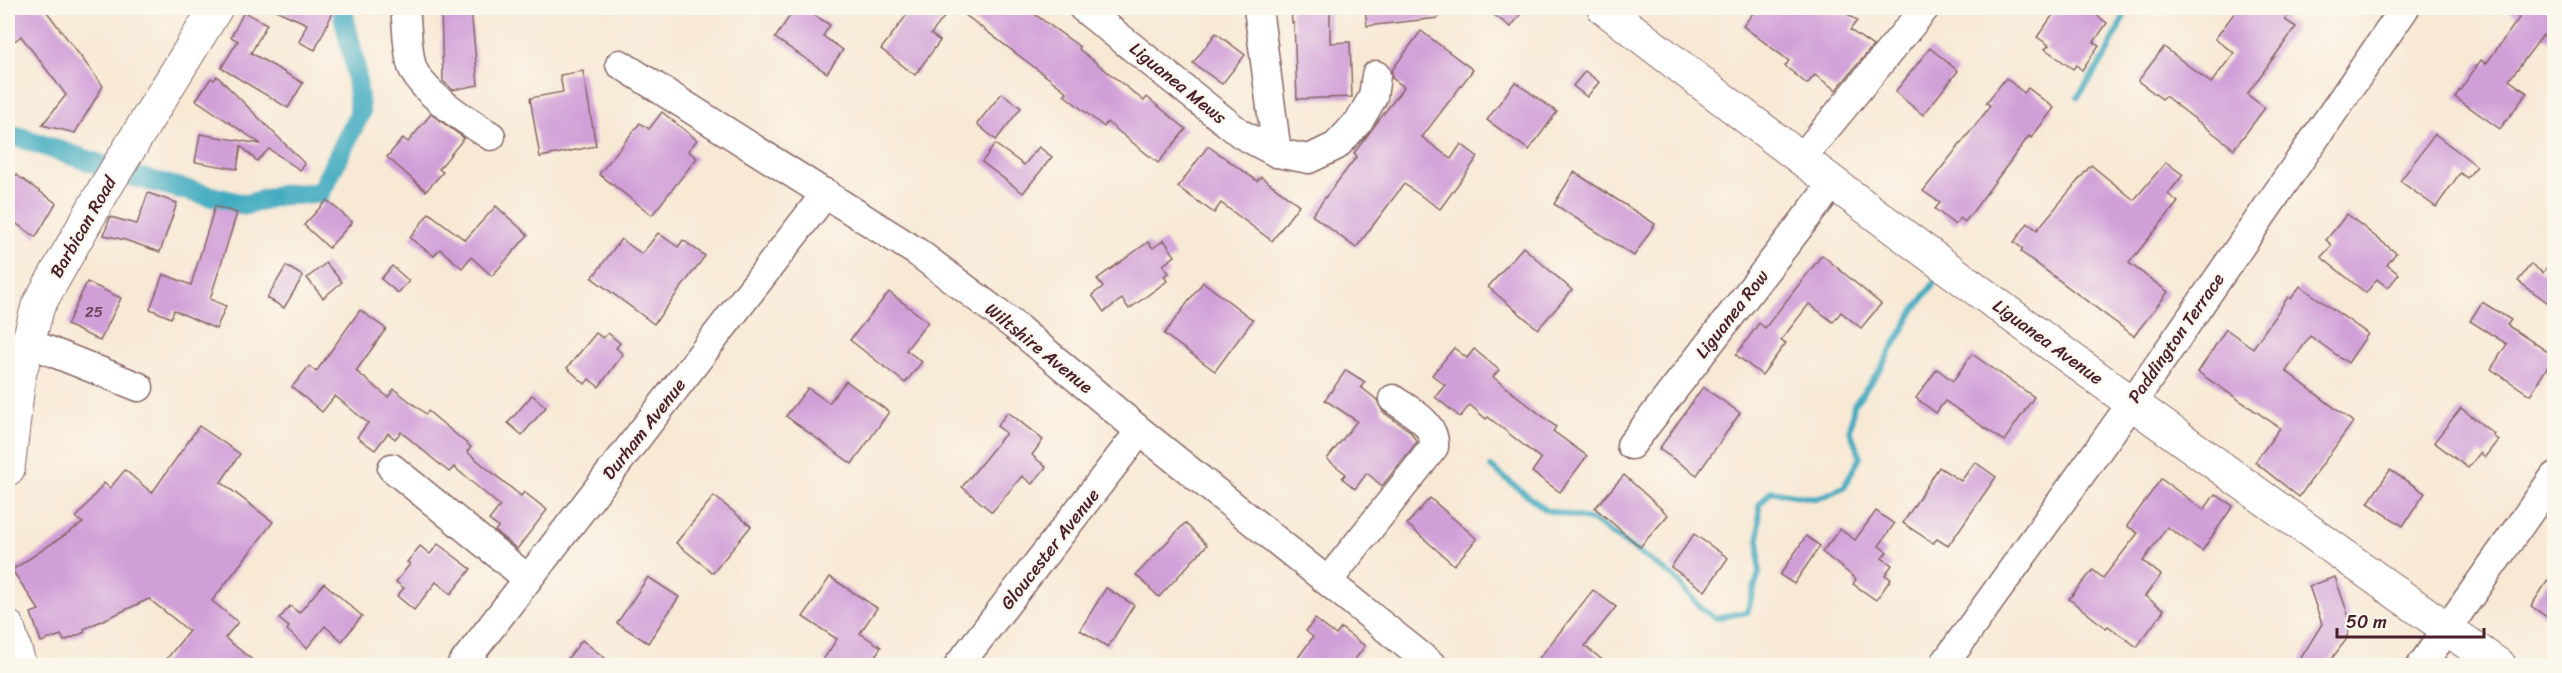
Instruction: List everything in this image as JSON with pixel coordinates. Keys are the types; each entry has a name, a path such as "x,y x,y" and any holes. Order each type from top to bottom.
{"main road":[{"name":"Barbican Road","path":"8,469 13,376 38,306 105,188 216,8"},
{"name":"Liguanea Avenue","path":"1604,8 1800,160 2132,403 2500,666"},
{"path":"8,631 20,666"}],"street":[{"path":"405,8 411,63 416,77 465,120 491,136"},
{"name":"Liguanea Mews","path":"1083,8 1241,134 1277,153 1309,159 1336,146 1359,121 1373,97 1376,75"},
{"path":"1258,8 1277,153"},
{"path":"1800,160 1925,8"},
{"name":"Paddington Terrace","path":"1943,666 2132,403 2405,8"},
{"name":"Wiltshire Avenue","path":"620,64 917,252 1007,320 1140,431 1433,666"},
{"name":"Liguanea Row","path":"1631,445 1833,183"},
{"name":"Durham Avenue","path":"462,666 826,193"},
{"path":"27,342 139,387"},
{"path":"1328,580 1434,447 1435,436 1429,425 1393,399"},
{"name":"Gloucester Avenue","path":"958,666 1140,431"},
{"path":"392,468 528,579"},
{"path":"2421,666 2554,477"}],"building":[{"path":"8,8 44,8 103,86 75,133 42,125 66,95 21,36 8,46"},
{"path":"271,8 335,8 315,50 299,42 307,24"},
{"path":"441,8 471,8 478,85 453,90 443,81"},
{"path":"795,8 803,8 830,25 823,36 843,50 827,73 775,38"},
{"path":"912,8 951,8 931,34 940,41 915,75 881,49"},
{"path":"956,8 1026,8 1080,47 1079,49 1144,101 1147,97 1186,129 1158,163 1107,122 1104,127 1064,95 1067,92"},
{"path":"1291,8 1330,8 1330,43 1350,42 1352,97 1297,99 1294,23 1292,23"},
{"path":"1365,8 1438,8 1438,18 1367,26"},
{"path":"1484,8 1525,8 1511,27"},
{"path":"1757,8 1839,8 1857,21 1850,30 1873,46 1836,90 1815,75 1807,84 1785,66 1789,61 1743,26"},
{"path":"2058,8 2086,8 2107,23 2094,42 2099,45 2082,70 2076,65 2073,69 2045,49 2049,45 2037,37"},
{"path":"2238,8 2294,8 2285,20 2296,27 2247,94 2265,108 2234,149 2165,96 2162,99 2138,81 2164,47 2211,83 2234,53 2215,39"},
{"path":"2505,8 2554,8 2554,44 2543,35 2509,80 2527,93 2500,129 2455,97 2481,60 2486,64 2519,18"},
{"path":"244,12 267,24 251,53 303,83 288,108 221,68 238,41 231,37"},
{"path":"1421,31 1473,70 1422,137 1451,159 1461,144 1478,157 1440,209 1404,184 1356,248 1312,215 1357,156 1354,153 1404,87 1392,78 1392,70"},
{"path":"1216,33 1245,55 1222,84 1193,63"},
{"path":"1930,48 1958,71 1923,115 1895,92"},
{"path":"583,71 596,146 540,157 530,98 563,92 560,75"},
{"path":"1585,71 1599,82 1587,97 1573,86"},
{"path":"217,76 305,164 300,170 269,149 257,161 241,146 237,169 195,162 200,134 261,144 196,100 211,78 214,80"},
{"path":"2006,78 2024,93 2028,88 2054,108 2031,138 2029,136 1965,222 1960,218 1955,225 1935,209 1940,203 1923,191 1985,113 1990,105 1986,103"},
{"path":"1515,82 1557,112 1529,150 1487,120"},
{"path":"1002,93 1021,108 996,140 977,124"},
{"path":"662,112 697,140 688,151 697,158 652,215 599,174 640,123 649,129"},
{"path":"431,114 464,138 439,169 443,172 426,191 387,157 403,138 408,142"},
{"path":"2435,134 2477,166 2467,178 2460,173 2436,207 2400,181"},
{"path":"995,144 1024,165 1039,147 1052,157 1023,193 982,162"},
{"path":"1208,146 1257,181 1261,177 1299,205 1272,241 1221,203 1214,213 1178,187"},
{"path":"2166,162 2183,175 2168,194 2178,202 2129,263 2168,292 2134,336 2021,252 2023,249 2014,242 2028,223 2037,230 2091,165 2134,200"},
{"path":"8,169 56,203 36,237 8,218"},
{"path":"1574,172 1655,224 1634,256 1554,204"},
{"path":"148,193 177,203 160,252 104,235 110,217 137,224"},
{"path":"327,200 352,222 329,248 304,225"},
{"path":"215,206 237,213 210,299 226,306 216,329 174,310 171,318 150,309 163,274 191,285"},
{"path":"496,206 528,235 492,276 471,257 462,268 440,249 434,256 410,238 429,213 465,240"},
{"path":"2347,214 2396,253 2387,265 2399,274 2388,288 2377,279 2366,293 2321,257 2332,245 2326,240"},
{"path":"658,233 678,247 683,240 705,256 654,324 592,278 621,239 642,254"},
{"path":"1164,240 1175,256 1163,265 1169,273 1164,276 1167,281 1129,309 1122,299 1104,312 1092,295 1103,287 1097,279 1148,242 1153,248"},
{"path":"1523,247 1572,290 1538,329 1488,287"},
{"path":"1822,255 1881,304 1861,328 1841,312 1833,322 1809,304 1781,340 1786,343 1762,375 1736,355 1759,323 1765,328"},
{"path":"2554,257 2554,307 2518,281 2531,264 2543,273"},
{"path":"326,263 342,282 323,298 307,278"},
{"path":"286,266 303,276 284,308 267,298"},
{"path":"392,266 409,281 398,293 381,279"},
{"path":"87,282 121,298 100,341 67,325"},
{"path":"1203,282 1253,320 1215,371 1164,334"},
{"path":"2300,286 2368,334 2348,363 2310,336 2286,371 2353,422 2299,497 2255,462 2280,428 2198,372 2226,329 2253,348 2288,297 2291,299"},
{"path":"889,292 928,322 906,350 922,362 905,383 850,340"},
{"path":"2482,302 2511,320 2507,325 2554,356 2530,395 2491,369 2507,344 2470,321"},
{"path":"360,310 386,329 356,371 388,397 394,389 426,414 428,411 471,447 467,452 521,496 524,492 547,510 517,549 495,531 498,527 489,520 500,506 454,467 449,472 401,432 395,439 388,433 375,450 357,437 368,423 335,396 322,412 292,387 309,366 316,372"},
{"path":"596,333 603,338 608,333 620,343 616,348 623,354 599,387 589,379 585,384 567,368"},
{"path":"1454,348 1467,358 1474,349 1499,370 1493,377 1556,427 1553,431 1587,456 1560,492 1532,472 1541,459 1488,417 1486,419 1470,405 1460,417 1435,397 1445,385 1432,375"},
{"path":"1972,354 2034,397 2004,441 1945,401 1936,413 1916,398 1937,369 1953,381"},
{"path":"1346,370 1365,382 1361,387 1377,400 1383,412 1410,431 1417,442 1382,486 1367,473 1355,489 1342,478 1346,474 1327,459 1357,421 1325,400"},
{"path":"846,381 889,412 852,464 786,416 808,388 829,403"},
{"path":"1703,387 1740,413 1697,475 1659,449"},
{"path":"532,395 546,407 522,435 508,423"},
{"path":"2461,408 2494,434 2493,436 2498,440 2485,457 2480,453 2468,468 2434,442"},
{"path":"1008,412 1043,440 1032,455 1046,467 1032,484 1022,476 992,512 962,487 1006,433 997,426"},
{"path":"199,426 240,454 221,482 273,522 212,601 238,622 225,638 260,666 161,666 189,631 149,599 84,629 85,632 64,641 61,635 41,642 31,613 39,610 12,570 83,523 76,518 104,483 110,488 125,470 152,493"},
{"path":"1975,462 1996,477 1948,546 1937,539 1933,543 1903,523 1939,467 1961,481"},
{"path":"2390,470 2425,493 2403,526 2368,503"},
{"path":"1624,475 1668,515 1640,547 1595,508"},
{"path":"2161,479 2204,510 2215,494 2233,506 2202,551 2167,527 2143,561 2161,575 2145,596 2164,610 2137,647 2108,626 2106,628 2069,599 2093,570 2103,578 2138,533 2127,526"},
{"path":"714,496 751,526 713,573 676,543"},
{"path":"1430,498 1477,539 1454,565 1407,524"},
{"path":"1876,511 1894,524 1879,546 1887,552 1882,558 1892,565 1885,575 1891,579 1876,600 1853,584 1856,579 1822,552 1840,529 1855,540"},
{"path":"1185,523 1207,545 1159,597 1136,575"},
{"path":"1694,534 1728,558 1705,591 1671,567"},
{"path":"1806,536 1820,546 1794,584 1780,575"},
{"path":"438,544 471,569 451,594 436,582 414,610 397,596 404,588 396,582 410,564 407,562 420,546 430,554"},
{"path":"2554,571 2554,622 2531,606"},
{"path":"648,577 679,597 648,643 617,623"},
{"path":"830,577 877,608 860,633 881,647 869,666 831,666 823,660 837,639 803,617"},
{"path":"2335,577 2351,623 2346,640 2326,666 2296,666 2322,624 2309,586"},
{"path":"324,583 362,616 342,641 325,626 307,648 287,630 289,627 279,619 290,606 299,613"},
{"path":"1106,588 1134,605 1108,647 1080,630"},
{"path":"1593,590 1616,607 1585,646 1610,666 1533,666"},
{"path":"1315,619 1336,635 1341,628 1365,646 1350,666 1292,666 1313,637 1306,631"},
{"path":"582,640 615,666 562,666"}],"waterway":[{"path":"8,137 19,137 133,176 245,205 280,195 320,193 360,113 355,65 342,8"},
{"path":"2078,97 2105,57 2128,8"},
{"path":"1491,467 1546,510 1592,520 1674,577 1703,610 1716,618 1747,612 1759,573 1759,505 1771,491 1817,499 1844,487 1860,457 1850,430 1854,405 1881,368 1913,312 1939,276"}]}
